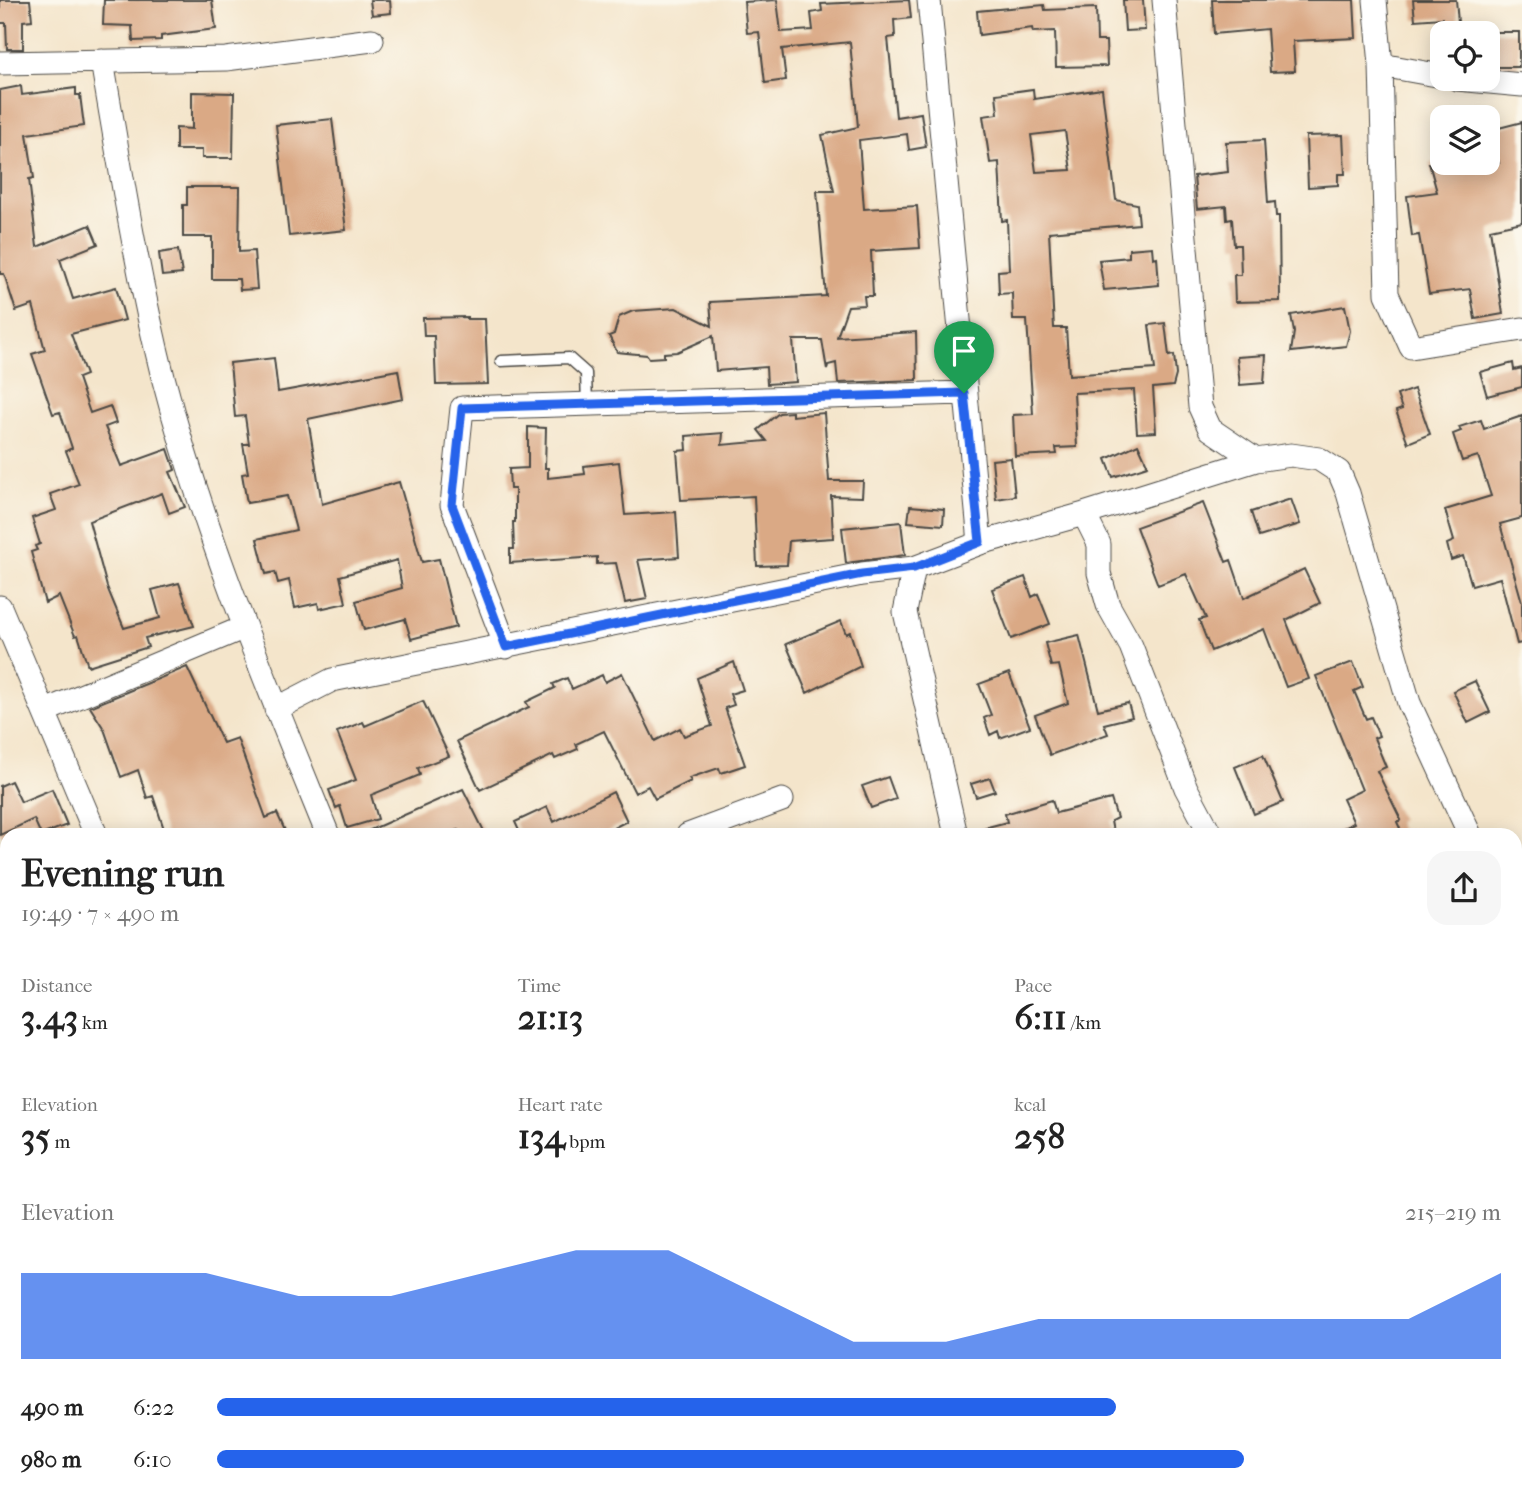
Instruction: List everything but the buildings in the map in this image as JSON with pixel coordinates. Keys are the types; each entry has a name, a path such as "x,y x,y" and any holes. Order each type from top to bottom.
{"street":[{"path":"929,0 980,542"},
{"path":"1164,0 1200,407 1210,429 1256,460"},
{"path":"1375,0 1381,65 1387,294 1411,347 1522,329"},
{"path":"0,63 226,59 372,40"},
{"path":"102,61 137,258 164,378 222,571 325,828"},
{"path":"1381,65 1430,74"},
{"path":"1500,83 1522,85"},
{"path":"506,647 452,505 462,408 964,393"},
{"path":"276,709 332,680 862,574 914,568 980,542 1084,514 1256,460 1291,455 1319,459 1339,472 1348,493 1409,703 1468,828"},
{"path":"1084,514 1099,544 1100,573 1108,605 1130,646 1186,788 1207,828"},
{"path":"914,568 905,612 954,828"},
{"path":"0,607 93,828"},
{"path":"45,711 245,627"},
{"path":"707,828 782,800"}],"lane":[{"path":"501,361 569,358 586,373 587,405"}],"route":[{"path":"964,393 980,542 914,568 862,574 506,647 452,505 462,408 964,393"}]}
